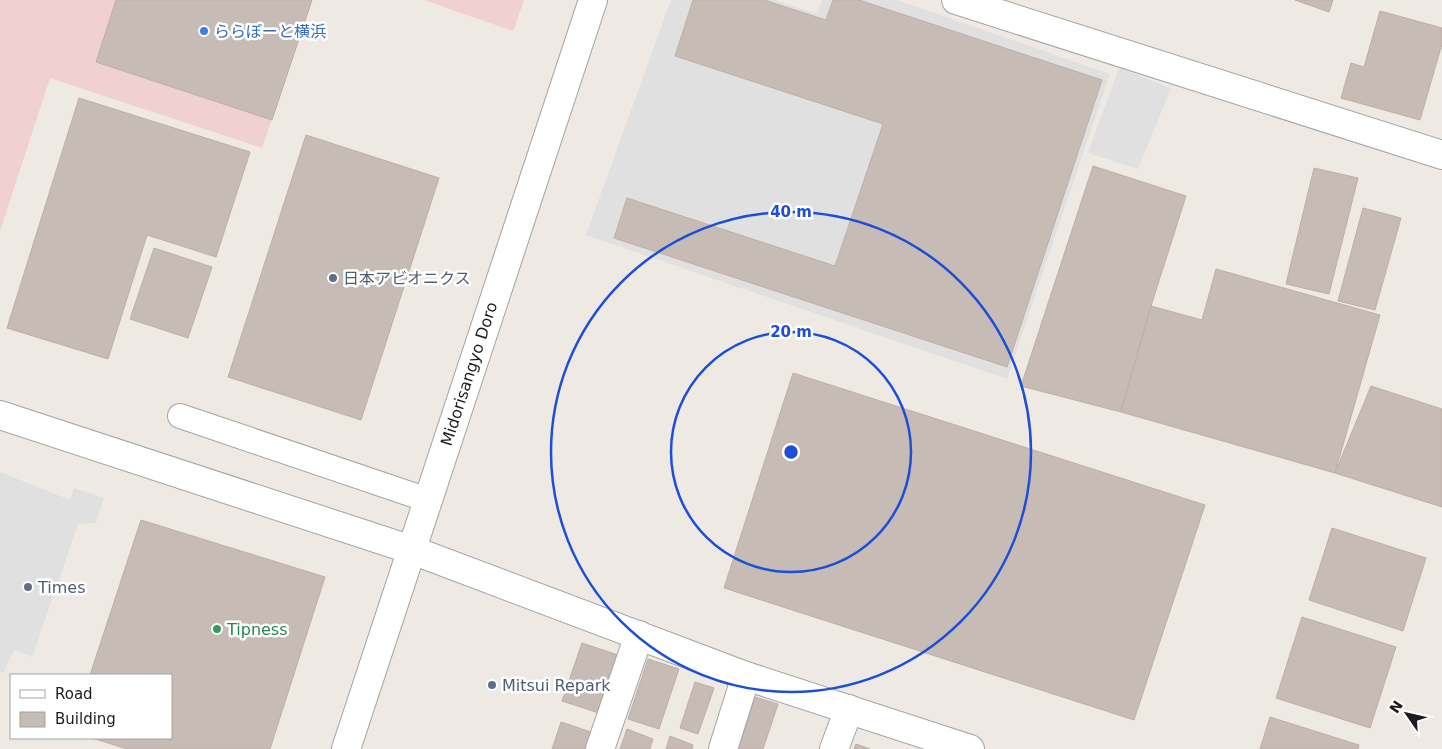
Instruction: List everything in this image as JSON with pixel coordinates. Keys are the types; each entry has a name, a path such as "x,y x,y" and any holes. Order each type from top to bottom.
{"street":[{"name":"Midorisangyo Doro","path":"346,749 593,0"},
{"path":"956,0 1442,155"},
{"path":"0,415 412,550 746,676 849,709 954,747"},
{"path":"600,749 639,635"},
{"path":"723,749 746,676"},
{"path":"834,749 849,709"}],"lane":[{"path":"180,416 428,500"}],"shaded area":[{"path":"0,0 312,0 262,148 50,78 0,231"},
{"path":"424,0 524,0 513,31"},
{"path":"671,0 775,0 817,14 822,0 897,0 1110,74 1007,379 586,235"},
{"path":"1119,68 1171,88 1138,169 1088,153"},
{"name":"Times","path":"0,472 70,500 74,488 104,498 96,523 78,524 32,657 14,650 3,673 0,672"}],"building":[{"name":"ららぽーと横浜","path":"116,0 312,0 272,120 96,62"},
{"path":"693,0 764,0 826,20 833,0 859,0 1102,80 1007,367 614,238 627,198 835,266 883,124 675,56"},
{"path":"1295,0 1333,0 1329,12"},
{"path":"1380,11 1442,28 1442,44 1420,120 1341,98 1351,63 1364,67"},
{"path":"79,98 250,152 216,257 147,235 108,359 7,328"},
{"name":"日本アビオニクス","path":"306,135 439,178 361,420 228,377"},
{"path":"1093,166 1186,196 1151,306 1121,412 1021,386"},
{"path":"1314,168 1358,178 1329,294 1286,284"},
{"path":"1363,208 1401,218 1375,310 1338,301"},
{"path":"154,248 212,267 188,338 130,319"},
{"path":"1216,269 1380,315 1335,473 1121,412 1151,306 1202,320"},
{"path":"793,373 1205,505 1134,720 724,588"},
{"path":"1371,386 1442,409 1442,507 1335,473"},
{"path":"141,520 325,577 270,749 127,749 95,739 172,739 172,674 90,674"},
{"path":"1332,528 1426,558 1403,631 1309,600"},
{"path":"1302,617 1396,647 1370,728 1276,698"},
{"path":"582,643 621,656 602,714 562,701"},
{"path":"648,659 679,669 659,729 628,719"},
{"path":"695,682 714,688 698,734 680,728"},
{"path":"755,697 778,704 763,749 738,749"},
{"path":"1270,717 1359,745 1358,749 1260,749"},
{"path":"561,722 591,732 586,749 552,749"},
{"path":"627,729 653,739 650,749 620,749"},
{"path":"670,736 693,745 692,749 666,749"},
{"path":"856,744 870,749 854,749"}],"place":[{"name":"ららぽーと横浜","path":"204,31"},
{"name":"日本アビオニクス","path":"333,278"},
{"name":"Times","path":"28,587"},
{"name":"Tipness","path":"217,629"},
{"name":"Mitsui Repark","path":"492,685"}]}
